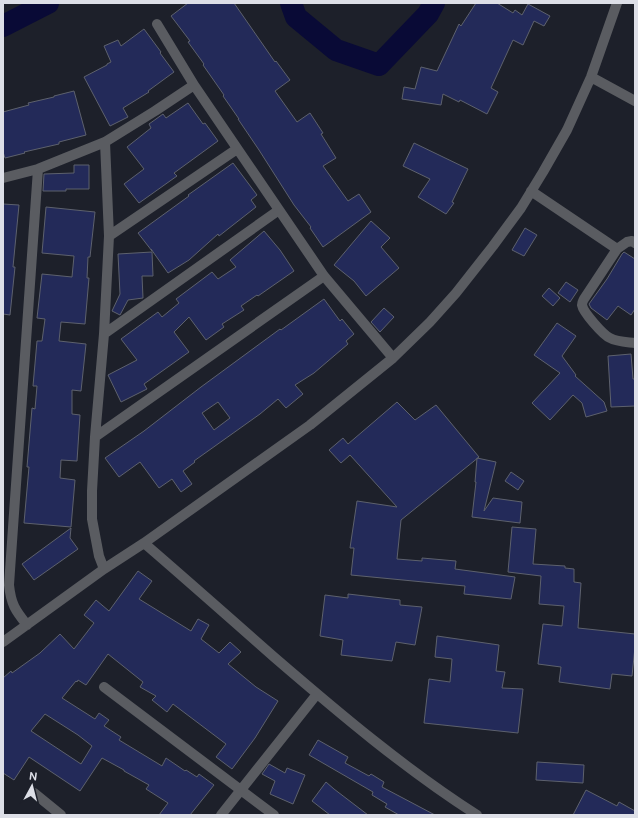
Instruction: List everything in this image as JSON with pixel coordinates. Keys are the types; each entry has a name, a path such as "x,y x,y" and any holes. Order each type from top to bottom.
{"street":[{"path":"3,642 104,569 144,543 310,425 393,358 430,322 456,293 521,208 532,191 566,130 591,77 617,3"},
{"path":"157,24 194,85 324,276 393,358"},
{"path":"591,77 635,101"},
{"path":"3,178 38,169 105,142 194,85"},
{"path":"104,569 99,556 92,519 92,491 110,236 105,142"},
{"path":"110,236 237,148"},
{"path":"27,625 17,613 10,598 9,585 38,169"},
{"path":"532,191 616,249"},
{"path":"104,334 279,210"},
{"path":"635,243 632,241 627,242 616,249 584,299 582,306 597,327 609,338 635,343"},
{"path":"95,437 324,276"},
{"path":"144,543 370,739 436,788 477,815"},
{"path":"104,687 274,815"},
{"path":"221,815 317,694"},
{"path":"34,793 60,815"}],"building":[{"path":"188,3 234,3 275,62 276,61 290,80 275,91 297,122 310,113 323,133 321,134 336,158 323,166 348,201 359,194 371,212 323,247 223,96 224,95 203,65 204,64 188,42 190,41 171,16"},
{"path":"476,3 497,3 513,13 515,10 522,15 528,4 550,16 544,26 534,21 523,45 513,40 491,88 498,92 487,114 460,100 459,102 443,94 441,105 402,99 404,87 415,89 421,67 437,71 459,24 461,26"},
{"path":"144,29 174,72 148,91 149,92 123,108 128,117 110,126 84,77 111,62 104,46 118,40 121,46"},
{"path":"74,91 86,135 59,142 59,144 5,158 3,152 3,112 29,105 28,103"},
{"path":"188,103 203,124 205,123 218,141 174,173 177,176 139,203 124,184 144,169 127,147 151,128 149,124 163,114 166,118"},
{"path":"414,143 468,169 452,202 454,203 446,214 418,197 430,179 403,166"},
{"path":"233,163 257,195 251,200 256,207 219,236 218,234 189,260 168,273 138,233"},
{"path":"74,165 89,165 89,189 43,191 44,174 74,173"},
{"path":"3,204 19,205 10,315 3,314"},
{"path":"46,207 95,212 90,257 88,257 87,278 89,278 85,324 61,322 59,341 86,344 81,391 72,390 72,414 80,415 77,461 61,460 60,478 75,480 71,527 24,523 32,408 35,409 37,386 33,386 37,341 42,341 45,319 37,318 42,274 72,277 74,256 42,253"},
{"path":"371,221 390,238 381,247 399,268 366,296 354,281 334,265"},
{"path":"525,228 537,235 524,256 512,250"},
{"path":"264,231 280,250 294,271 241,306 244,310 222,324 224,327 206,340 189,317 174,332 189,352 144,384 147,389 121,402 108,375 137,360 121,339 158,312 162,317 179,303 176,299 212,272 218,279 236,267 230,260"},
{"path":"152,252 153,276 142,276 143,298 128,300 120,315 112,311 120,294 118,254"},
{"path":"624,252 635,259 635,309 631,315 618,306 607,320 591,308 589,304"},
{"path":"566,282 578,290 570,302 558,293"},
{"path":"549,288 560,298 553,306 542,296"},
{"path":"324,299 340,321 342,319 354,334 346,341 348,344 314,373 295,385 303,394 286,408 278,399 260,414 194,461 195,462 183,471 192,484 181,492 172,479 159,488 140,462 119,477 105,458 144,431 280,329 281,330","holes":["218,402 230,418 214,430 202,413"]},
{"path":"384,308 394,317 380,332 371,322"},
{"path":"557,323 576,336 562,356 576,375 575,376 604,402 607,411 586,417 582,403 573,395 550,420 532,403 560,373 534,355"},
{"path":"631,354 633,379 635,379 635,406 611,407 608,356"},
{"path":"397,402 415,420 436,405 479,457 401,520 397,559 422,561 422,558 456,561 455,569 515,577 511,599 464,594 465,586 351,575 354,548 350,548 357,501 397,507 350,455 341,463 329,450 343,438 348,444"},
{"path":"477,458 496,462 484,511 493,498 522,502 520,523 472,517"},
{"path":"511,472 524,481 518,490 505,481"},
{"path":"512,527 536,529 533,564 565,566 565,568 574,569 574,582 581,583 578,628 635,634 632,676 612,674 610,689 559,682 561,667 538,664 543,624 562,626 564,606 539,604 541,576 508,572"},
{"path":"71,528 70,538 78,549 34,580 22,564"},
{"path":"138,571 152,581 139,599 191,631 198,619 209,625 201,639 219,653 230,642 241,652 228,664 256,687 278,701 255,738 232,769 216,757 226,744 173,704 167,712 152,700 156,696 140,687 143,682 108,654 86,685 78,680 77,682 76,681 62,698 95,719 99,713 109,720 104,726 121,737 119,740 162,766 166,758 197,777 199,774 214,785 190,815 159,815 168,803 146,789 149,785 102,758 80,791 29,757 14,780 3,773 3,678 11,671 12,673 40,653 60,634 74,649 94,623 84,615 96,600 109,611","holes":["45,714 78,735 92,746 81,764 31,731"]},
{"path":"348,594 400,600 400,605 422,607 415,645 396,642 392,661 341,655 343,640 320,636 325,595 348,598"},
{"path":"437,636 499,645 496,671 505,672 502,688 523,689 518,733 424,723 429,679 450,682 452,659 435,657"},
{"path":"318,740 348,757 345,763 369,776 371,774 384,782 382,787 435,815 399,815 385,807 387,804 372,795 373,792 309,755"},
{"path":"537,762 584,765 583,783 536,780"},
{"path":"269,764 285,773 287,768 305,775 293,804 270,794 275,781 262,774"},
{"path":"326,782 368,815 330,815 312,801"},
{"path":"586,790 617,806 619,802 635,811 635,815 573,815"}],"waterway":[{"path":"3,26 48,3"},
{"path":"291,3 296,17 336,50 379,65 428,14 434,3"}]}
